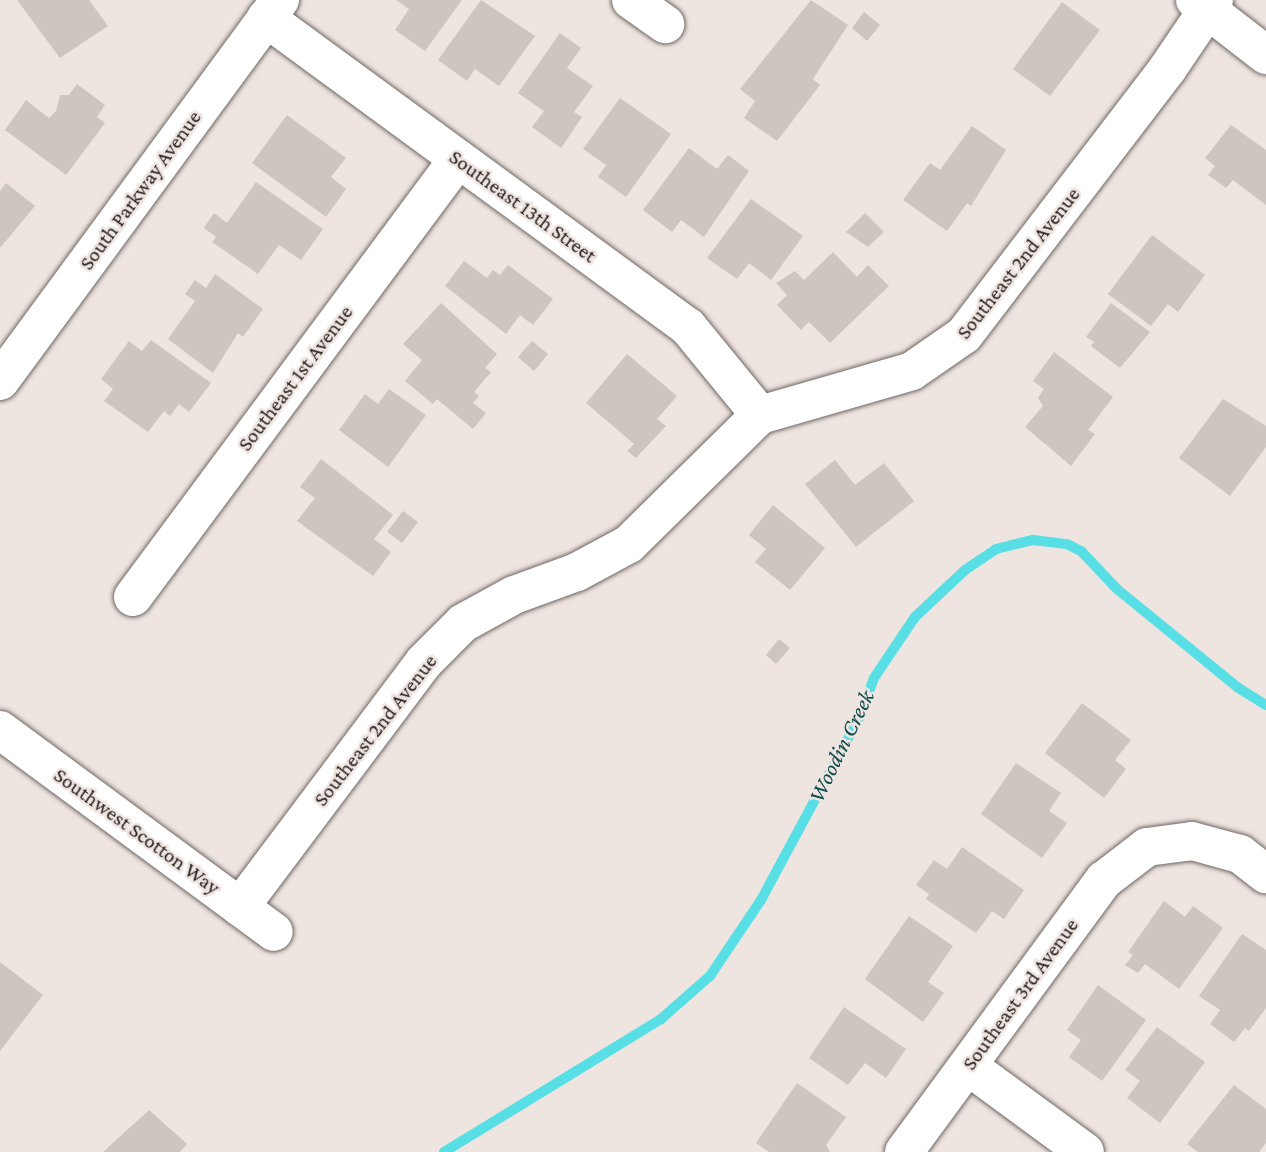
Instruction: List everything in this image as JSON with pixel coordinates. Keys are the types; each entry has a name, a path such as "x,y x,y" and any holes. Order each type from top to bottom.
{"street":[{"path":"631,0 665,24"},
{"path":"1205,3 1266,55"},
{"name":"Southeast 2nd Avenue","path":"240,907 424,662 463,623 514,595 577,572 629,544 760,415 912,371 964,335 1168,68 1205,3"},
{"name":"Southeast 13th Street","path":"273,9 458,159 688,327 760,415"},
{"name":"South Parkway Avenue","path":"0,381 273,9"},
{"name":"Southeast 1st Avenue","path":"133,597 458,159"},
{"name":"Southwest Scotton Way","path":"0,730 274,932"},
{"name":"Southeast 3rd Avenue","path":"904,1152 1104,880 1147,847 1192,841 1240,854 1266,874"},
{"path":"968,1066 1085,1152"}],"building":[{"path":"17,0 89,0 108,26 60,58"},
{"path":"396,0 462,0 425,51 395,30 409,9"},
{"path":"481,0 535,36 499,86 475,69 467,81 438,60"},
{"path":"811,0 848,25 813,79 820,85 777,141 744,118 755,101 740,89"},
{"path":"1062,2 1100,30 1050,96 1013,69"},
{"path":"864,12 880,25 867,41 852,28"},
{"path":"560,33 581,48 567,68 593,86 574,112 582,117 561,148 532,127 544,111 518,93"},
{"path":"77,84 105,105 97,117 105,123 66,175 5,130 26,100 49,118 56,111 60,95 69,95"},
{"path":"620,98 671,134 626,197 598,177 606,165 583,149"},
{"path":"287,115 346,158 331,177 346,189 326,217 252,163"},
{"path":"1231,125 1266,150 1266,205 1233,180 1226,188 1208,175 1215,166 1205,158"},
{"path":"972,126 1006,150 971,206 967,203 947,231 903,200 930,163 940,170"},
{"path":"689,148 717,169 728,155 749,171 704,237 681,220 672,232 643,210"},
{"path":"256,182 323,229 301,260 279,245 258,274 212,242 216,237 204,228 214,213 227,223"},
{"path":"6,183 35,206 0,248 0,191"},
{"path":"751,199 803,236 771,280 749,263 737,279 707,258"},
{"path":"865,213 884,232 868,247 846,232"},
{"path":"1152,235 1205,275 1178,312 1168,304 1151,326 1108,294"},
{"path":"833,252 857,277 868,265 889,286 830,343 809,322 801,330 777,305 787,295 776,283 795,271 804,280"},
{"path":"464,261 487,278 493,270 500,275 508,265 553,299 533,325 520,315 506,334 445,286"},
{"path":"215,274 263,309 243,337 238,333 213,373 168,339 195,301 185,294 195,280 206,288"},
{"path":"441,303 497,354 485,368 491,372 474,392 479,396 473,403 486,413 473,429 437,399 433,404 405,381 422,360 403,344"},
{"path":"1111,303 1150,332 1120,368 1091,346 1094,342 1086,337"},
{"path":"151,340 211,383 189,412 179,404 170,416 164,411 148,432 104,401 113,389 101,379 129,341 142,351"},
{"path":"532,341 548,354 534,371 518,357"},
{"path":"1054,352 1113,397 1088,430 1095,434 1071,466 1025,427 1043,406 1038,398 1044,389 1033,381"},
{"path":"627,354 677,396 657,419 666,426 636,458 627,451 634,444 586,403"},
{"path":"389,389 426,415 388,467 339,430 365,394 378,404"},
{"path":"1223,399 1266,426 1266,447 1230,496 1179,458"},
{"path":"321,459 393,515 374,539 391,552 373,576 297,521 315,498 300,487"},
{"path":"835,460 855,485 884,463 914,501 856,547 805,484"},
{"path":"773,505 825,548 790,590 755,562 766,549 749,535"},
{"path":"403,511 418,522 402,543 387,532"},
{"path":"779,639 790,648 776,664 766,655"},
{"path":"1082,703 1131,740 1115,760 1126,769 1104,798 1045,753"},
{"path":"1016,763 1061,793 1049,811 1067,823 1042,858 981,814"},
{"path":"962,847 1024,890 1004,919 992,911 976,933 926,899 929,894 916,885 934,860 947,869"},
{"path":"1164,901 1185,917 1193,906 1223,928 1179,989 1145,964 1138,973 1125,965 1133,955 1128,952"},
{"path":"909,916 953,946 928,982 944,993 923,1022 865,979"},
{"path":"1242,934 1266,950 1266,1008 1249,1031 1245,1028 1234,1042 1210,1024 1220,1010 1199,996"},
{"path":"0,962 43,995 0,1051"},
{"path":"1098,985 1146,1020 1102,1081 1069,1057 1081,1040 1067,1030"},
{"path":"844,1007 906,1049 886,1078 865,1063 848,1085 809,1058"},
{"path":"1157,1027 1205,1062 1160,1123 1127,1098 1140,1081 1125,1070"},
{"path":"797,1083 846,1117 826,1145 830,1152 769,1152 756,1143"},
{"path":"1234,1085 1266,1109 1266,1143 1259,1152 1198,1152 1187,1144"},
{"path":"149,1110 187,1144 180,1152 103,1152"}],"waterway":[{"name":"Woodin Creek","path":"444,1152 661,1019 710,976 761,900 860,716 874,678 915,617 965,570 996,549 1033,540 1067,544 1081,551 1117,589 1237,687 1266,705"}]}
